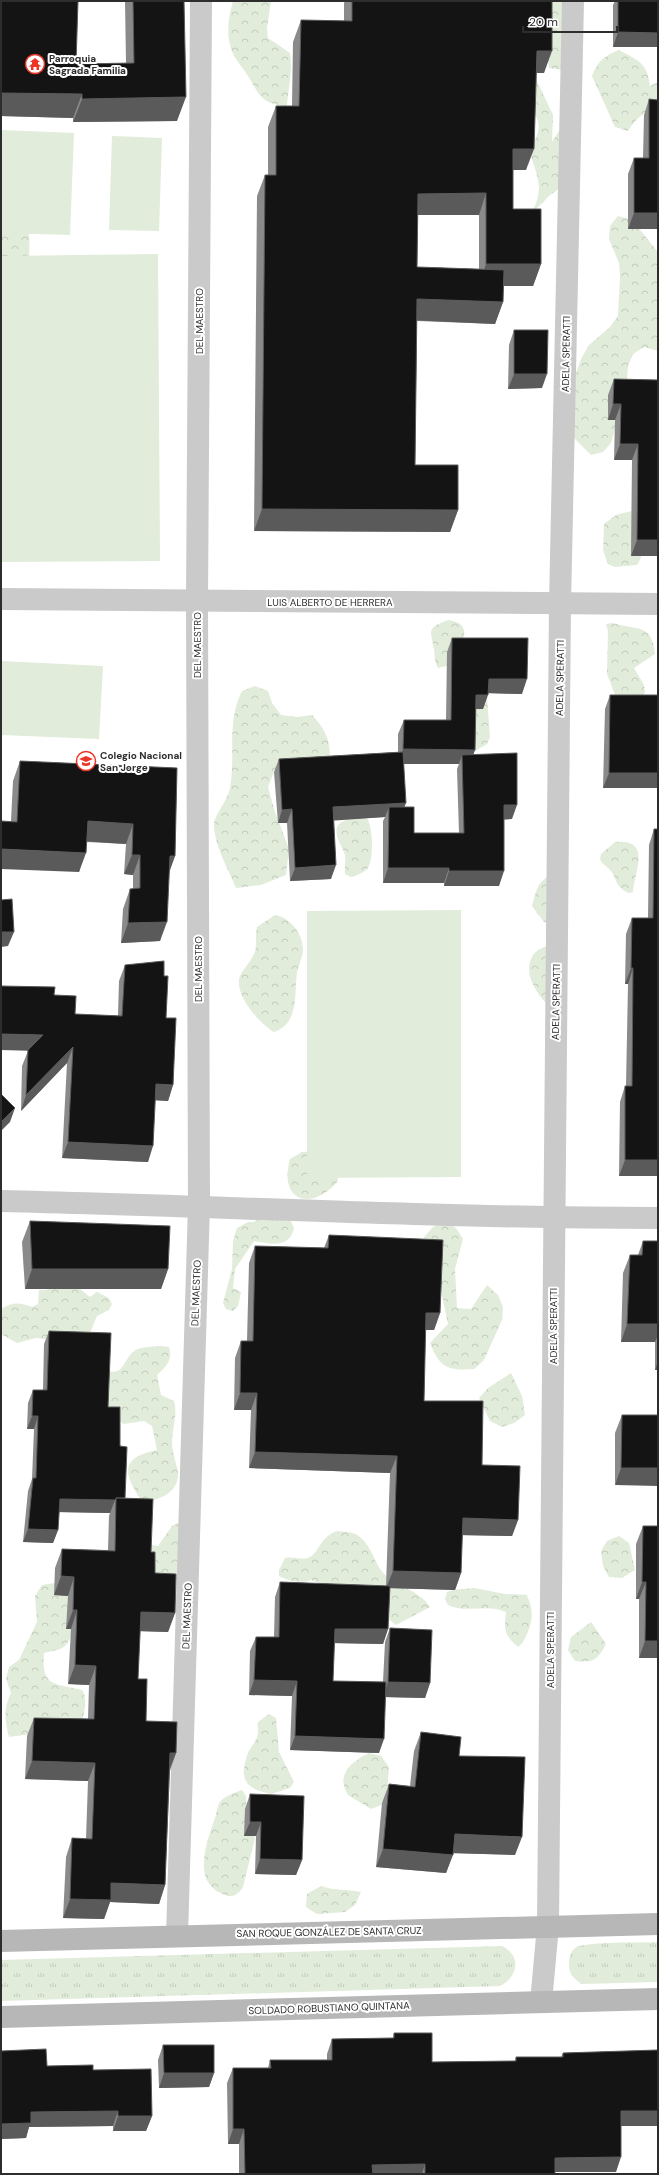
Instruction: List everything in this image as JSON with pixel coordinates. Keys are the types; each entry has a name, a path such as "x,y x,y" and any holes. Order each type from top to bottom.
{"street":[{"name":"DEL MAESTRO","path":"177,1936 199,1205 197,601 201,1"},
{"name":"ADELA SPERATTI","path":"541,2002 548,1926 560,604 573,1"},
{"name":"LUIS ALBERTO DE HERRERA","path":"1,599 658,604"},
{"path":"1,1201 199,1205 554,1218 658,1218"},
{"name":"SAN ROQUE GONZÁLEZ DE SANTA CRUZ","path":"1,1941 658,1924"},
{"name":"SOLDADO ROBUSTIANO QUINTANA","path":"1,2017 658,2000"}],"green space":[{"path":"233,1 271,1 267,28 268,38 290,53 291,73 287,106 272,103 263,98 234,56 228,35"},
{"path":"541,1 579,1 562,70 549,68"},
{"path":"619,50 641,63 647,72 650,86 658,82 658,106 641,116 634,122 628,131 615,127 592,76 602,60 609,54"},
{"path":"523,74 536,79 553,115 552,142 559,131 569,124 573,179 550,195 530,215 538,198 539,190 537,175 529,150 536,137 539,126 535,115 526,104"},
{"path":"1,130 74,133 70,235 1,233"},
{"path":"112,136 162,138 159,231 109,230"},
{"path":"1,213 26,221 29,234 29,276 1,290"},
{"path":"618,216 632,220 658,252 658,351 644,347 633,354 628,366 627,380 614,403 615,429 611,443 603,452 591,455 572,436 567,397 582,357 589,345 610,327 618,316 620,276 619,263 609,239 610,226"},
{"path":"158,254 160,561 1,562 1,256"},
{"path":"635,510 642,546 640,559 637,565 615,567 608,564 603,550 604,524 616,515"},
{"path":"448,620 457,622 462,626 464,638 451,665 438,668 435,661 431,633 433,627"},
{"path":"613,623 636,628 646,632 653,644 655,654 634,668 644,685 645,692 641,698 619,700 615,695 607,674 608,631 606,624"},
{"path":"1,661 103,666 99,739 1,735"},
{"path":"255,686 268,691 272,703 281,715 297,717 312,715 317,720 327,737 330,756 329,763 275,769 268,787 275,812 289,849 286,875 261,885 236,888 216,840 214,824 216,817 227,798 230,788 232,776 232,739 234,715 237,703 242,691"},
{"path":"487,697 490,737 487,744 475,751 470,746 464,720"},
{"path":"367,818 372,836 370,863 368,868 360,874 351,877 345,874 345,855 338,838 338,825 346,820"},
{"path":"615,842 626,842 634,845 637,851 639,858 633,892 629,893 624,891 618,885 612,872 602,863 600,859 601,854"},
{"path":"554,873 551,924 544,922 532,906 538,886 544,879"},
{"path":"461,910 461,1177 307,1178 307,911"},
{"path":"275,915 286,919 299,933 303,945 303,951 297,972 292,1015 282,1028 274,1032 255,1016 249,1008 240,991 239,983 243,970 255,952 257,927"},
{"path":"553,944 552,1002 545,1002 537,992 531,979 529,966 536,952"},
{"path":"318,1151 337,1168 338,1181 328,1191 318,1197 308,1199 300,1198 293,1193 289,1185 288,1174 290,1159 302,1152"},
{"path":"286,1211 294,1228 292,1235 284,1242 278,1244 254,1241 235,1269 233,1288 241,1292 238,1306 233,1311 226,1309 223,1303 232,1269 233,1241 237,1228 248,1222 254,1222 263,1213"},
{"path":"445,1222 456,1228 463,1239 455,1269 457,1308 471,1309 487,1285 498,1295 503,1307 502,1320 484,1360 474,1369 458,1369 446,1366 437,1358 430,1343 448,1324 440,1286 424,1237 433,1227"},
{"path":"58,1285 80,1289 90,1297 97,1292 109,1298 112,1304 109,1310 97,1316 89,1335 55,1340 36,1338 17,1343 1,1334 1,1309 9,1305 16,1304 23,1304 32,1307 38,1304 39,1290 46,1290"},
{"path":"162,1346 169,1347 170,1356 166,1366 157,1375 161,1395 174,1401 175,1416 172,1442 178,1479 166,1495 154,1500 141,1500 130,1481 128,1467 137,1457 157,1450 152,1426 144,1421 123,1424 89,1388 108,1371 113,1372 120,1369 136,1350"},
{"path":"511,1373 522,1396 525,1415 514,1423 502,1427 490,1421 479,1398 488,1388"},
{"path":"180,1522 180,1608 155,1576 146,1544 158,1546 172,1526"},
{"path":"337,1531 358,1535 368,1546 378,1566 385,1575 396,1583 415,1593 430,1607 396,1625 381,1613 337,1590 311,1580 303,1582 295,1581 279,1576 279,1570 285,1558 304,1559 310,1557 314,1554 323,1540"},
{"path":"619,1536 629,1543 635,1570 622,1578 609,1577 603,1566 601,1551 607,1541"},
{"path":"55,1583 66,1585 71,1608 72,1625 69,1640 65,1646 44,1653 45,1672 47,1678 51,1682 82,1690 85,1703 81,1727 9,1737 6,1725 6,1710 11,1693 6,1679 9,1667 19,1660 37,1622 35,1596 42,1585"},
{"path":"474,1588 505,1594 531,1595 527,1595 531,1605 531,1623 524,1640 518,1647 510,1639 506,1632 506,1612 491,1608 462,1609 448,1605 445,1599 447,1592"},
{"path":"591,1622 606,1644 600,1654 591,1661 575,1661 568,1650 571,1637"},
{"path":"269,1714 276,1718 279,1752 294,1782 290,1788 271,1794 262,1792 249,1785 244,1776 245,1762 248,1753 258,1735 258,1722"},
{"path":"369,1753 381,1756 389,1767 387,1795 384,1804 371,1809 348,1795 344,1788 343,1781 344,1775 351,1765"},
{"path":"242,1790 246,1796 247,1817 255,1838 243,1887 236,1894 229,1896 215,1890 208,1882 205,1872 205,1850 220,1803 227,1796"},
{"path":"321,1886 331,1889 361,1892 355,1905 345,1912 317,1914 306,1907 307,1894"},
{"path":"658,1942 658,1982 582,1984 575,1979 569,1968 573,1950 581,1946 602,1943"},
{"path":"502,1946 513,1955 515,1966 511,1977 500,1986 1,2001 1,1960"}],"building":[{"path":"1,1 78,1 76,64 134,63 133,1 184,1 186,97 82,99 82,94 1,93"},
{"path":"352,1 552,1 552,51 537,51 534,149 513,149 513,209 541,209 541,264 486,264 486,193 418,194 417,267 504,270 503,302 417,299 415,465 458,465 458,510 262,509 265,175 276,175 276,106 299,106 301,20 352,21"},
{"path":"618,1 658,1 658,33 618,32"},
{"path":"649,99 658,100 658,213 634,213 634,158 649,158"},
{"path":"514,330 548,330 547,374 514,374"},
{"path":"614,379 658,380 658,540 637,540 638,444 620,444 621,404 613,404"},
{"path":"452,638 528,638 527,679 489,679 488,695 476,695 475,750 403,749 404,720 451,720"},
{"path":"610,695 658,695 658,773 609,773"},
{"path":"403,752 406,803 333,807 336,865 295,868 292,809 282,810 279,759"},
{"path":"517,753 517,805 504,805 504,871 449,871 449,868 388,868 389,807 414,807 414,833 464,833 462,755"},
{"path":"20,761 177,768 175,856 170,856 167,922 128,923 130,889 140,888 140,855 132,855 133,824 88,821 86,853 1,849 1,821 17,822"},
{"path":"654,829 658,829 658,1160 625,1160 625,1086 632,1086 632,918 653,918"},
{"path":"12,899 14,932 1,932 1,900"},
{"path":"164,961 164,976 168,976 166,1018 176,1018 173,1085 156,1084 153,1146 68,1142 73,1047 26,1095 28,1050 43,1035 1,1034 1,986 55,987 54,995 76,996 75,1014 122,1016 125,965"},
{"path":"1,1094 15,1108 1,1122"},
{"path":"30,1221 170,1226 168,1269 32,1269"},
{"path":"329,1235 443,1240 440,1313 426,1313 424,1401 483,1401 482,1465 520,1466 518,1520 463,1518 461,1573 393,1571 397,1456 255,1452 257,1393 240,1393 241,1341 253,1341 255,1246 328,1248"},
{"path":"643,1241 658,1241 658,1324 627,1324 630,1255 642,1255"},
{"path":"49,1331 111,1333 108,1407 120,1407 120,1446 127,1447 125,1498 116,1498 115,1500 60,1499 58,1530 28,1529 33,1478 36,1478 38,1416 32,1416 33,1390 47,1390"},
{"path":"622,1415 658,1415 658,1468 621,1468"},
{"path":"116,1498 153,1499 151,1552 155,1552 155,1573 176,1574 175,1613 141,1612 138,1679 147,1679 146,1721 177,1722 176,1753 170,1753 165,1885 111,1883 111,1900 70,1899 72,1838 92,1839 95,1763 32,1761 34,1718 94,1719 96,1666 75,1665 77,1610 73,1610 74,1577 61,1576 62,1549 115,1551"},
{"path":"643,1526 658,1526 658,1641 645,1641 646,1582 642,1582"},
{"path":"280,1582 390,1586 388,1629 335,1629 333,1681 386,1682 384,1739 295,1736 297,1681 254,1680 256,1637 279,1637"},
{"path":"390,1628 432,1630 430,1683 388,1682"},
{"path":"421,1732 461,1737 459,1756 525,1757 522,1837 455,1834 453,1855 383,1849 389,1784 415,1787"},
{"path":"250,1794 304,1796 302,1860 260,1859 261,1822 250,1822"},
{"path":"394,2033 432,2033 432,2062 516,2061 516,2057 563,2057 563,2053 658,2050 658,2111 621,2111 621,2157 555,2158 555,2174 425,2174 425,2164 372,2165 373,2174 245,2174 244,2129 233,2129 233,2068 271,2068 270,2060 332,2060 332,2039 394,2038"},
{"path":"163,2045 214,2045 214,2073 164,2073"},
{"path":"46,2049 47,2066 93,2065 93,2070 151,2069 152,2116 118,2116 118,2111 31,2112 31,2123 1,2124 1,2051"}],"place":[{"name":"Parroquia Sagrada Familia","path":"35,64"},
{"name":"Colegio Nacional San Jorge","path":"86,761"}]}
